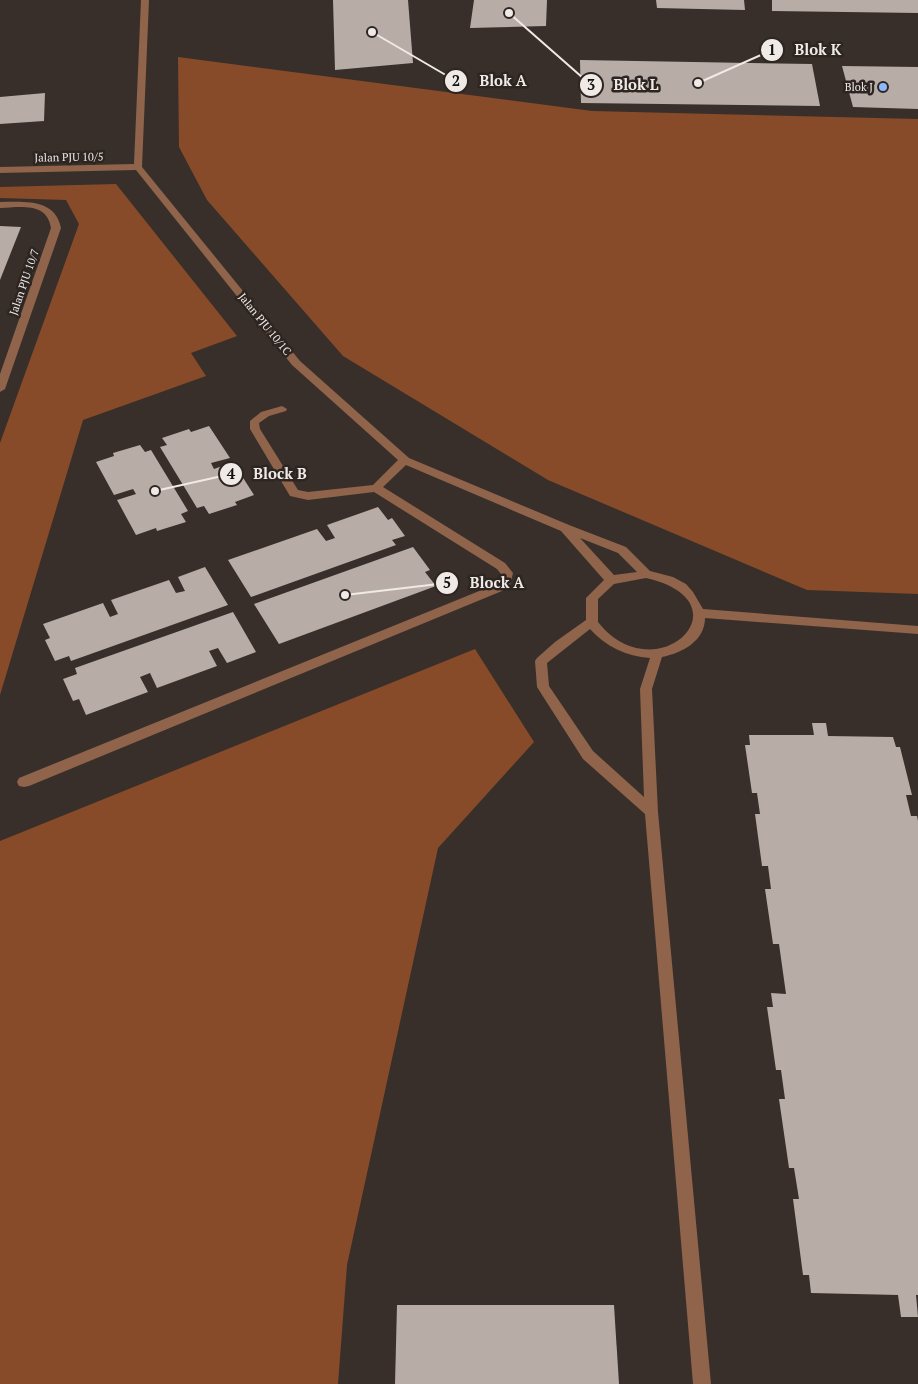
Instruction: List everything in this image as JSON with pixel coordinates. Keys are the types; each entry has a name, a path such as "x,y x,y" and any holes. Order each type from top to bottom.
{"street":[{"path":"138,167 145,0"},
{"name":"Jalan PJU 10/5","path":"0,170 138,167"},
{"name":"Jalan PJU 10/1C","path":"138,167 296,363 405,460 565,528 622,550 646,574"},
{"name":"Jalan PJU 10/7","path":"0,204 44,207 52,212 56,219 56,228 0,389"},
{"path":"282,409 258,418 254,423 255,429 294,493 308,496 376,488 405,460"},
{"path":"24,782 498,588 506,582 507,574 501,566 376,488"},
{"name":"Jalan PJU 10/1C","path":"565,528 611,580"},
{"path":"646,574 671,580 690,594 700,612 697,631 681,647 657,654 629,651 605,640 592,622 592,598 611,580 646,574"},
{"path":"700,612 918,630"},
{"path":"592,622 559,645 541,661 542,688 588,755 651,812"},
{"path":"657,654 646,689 651,812 702,1384"}],"shaded area":[{"path":"178,57 592,111 918,119 918,594 807,590 548,480 343,356 207,200 179,147"},
{"path":"116,184 237,336 191,353 206,376 83,420 0,695 0,443 79,224 66,200 0,198 0,187"},
{"path":"475,649 534,742 438,848 347,1265 338,1384 0,1384 0,841"}],"building":[{"path":"333,0 408,0 413,63 335,70"},
{"path":"474,0 547,0 546,26 470,28"},
{"path":"656,0 744,0 745,10 657,8"},
{"path":"772,0 918,0 918,13 772,11"},
{"path":"580,60 812,64 820,106 581,103"},
{"name":"Blok J","path":"842,66 918,67 918,109 853,107"},
{"path":"45,93 44,121 0,124 0,97"},
{"path":"0,226 21,227 0,280"},
{"path":"209,426 230,458 211,463 214,469 233,462 254,495 235,502 237,505 209,514 204,506 197,508 160,447 167,445 162,438 189,429 191,432"},
{"path":"140,445 145,452 151,450 188,511 181,514 186,522 157,531 156,528 136,535 117,500 136,494 133,489 114,495 96,462 114,456 113,453"},
{"path":"378,507 388,520 392,518 405,536 392,540 396,545 251,597 228,560 317,529 326,541 335,538 327,525"},
{"path":"413,547 430,570 425,572 436,586 279,644 254,604"},
{"path":"205,567 228,605 71,661 69,656 55,661 45,640 50,638 43,624 103,603 110,617 118,614 111,600 169,580 176,593 185,591 178,577"},
{"path":"233,612 256,652 227,663 218,648 209,651 217,666 157,688 150,673 140,677 148,692 86,715 79,699 73,701 63,679 77,674 75,668"},
{"path":"812,723 826,723 828,736 893,737 896,747 900,747 912,795 906,795 911,816 917,816 918,821 918,1295 916,1295 918,1317 901,1317 898,1295 811,1293 809,1275 803,1275 793,1199 799,1199 794,1168 789,1168 779,1099 785,1099 781,1070 776,1070 767,1007 773,1007 771,993 786,994 779,944 773,944 765,889 771,889 768,866 762,866 755,814 760,814 757,793 752,793 745,745 750,745 749,735 814,735"},
{"path":"397,1305 614,1305 619,1384 395,1384"}],"place":[{"name":"Blok L","path":"509,13"},
{"name":"Blok A","path":"372,32"},
{"name":"Blok K","path":"698,83"},
{"name":"Blok J","path":"883,87"},
{"name":"Block B","path":"155,491"},
{"name":"Block A","path":"345,595"}]}
